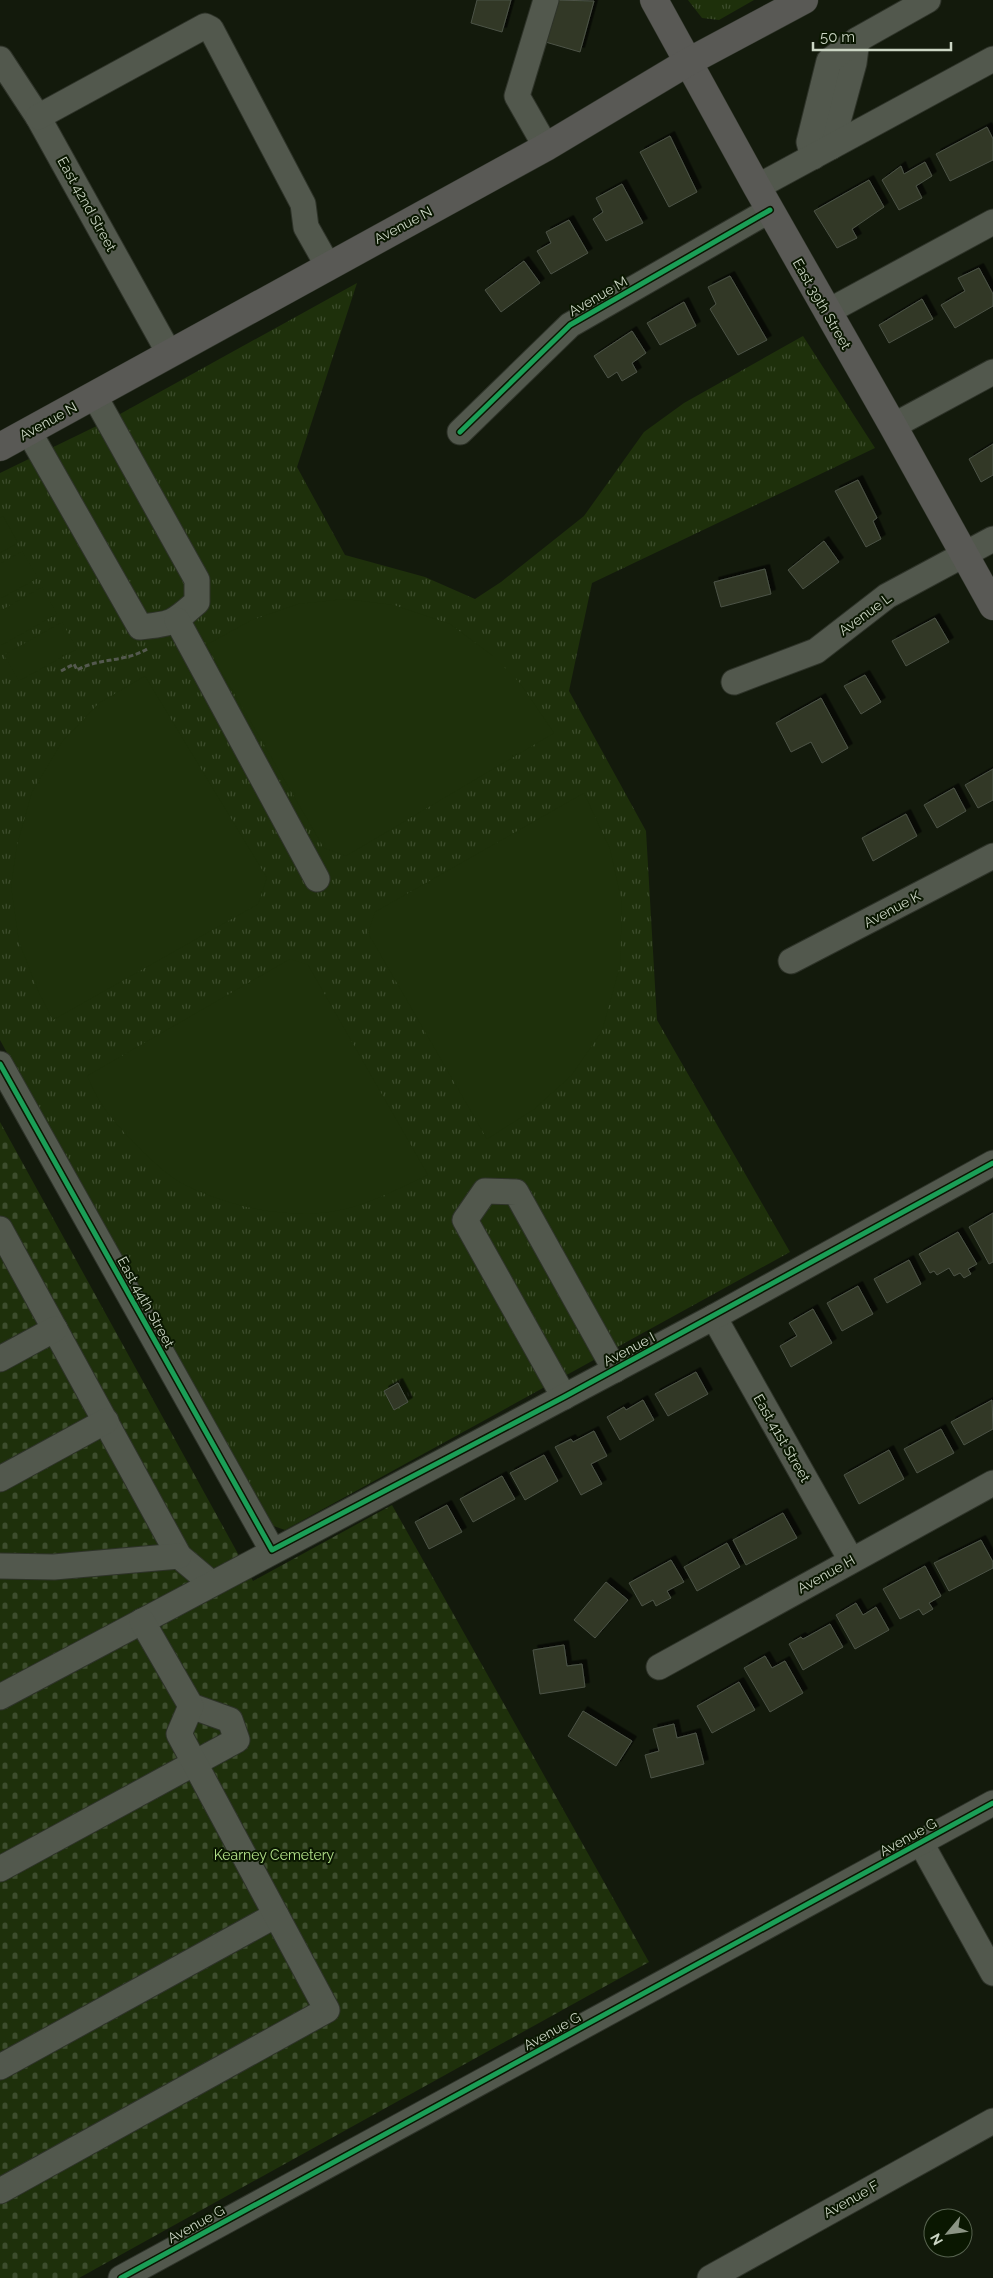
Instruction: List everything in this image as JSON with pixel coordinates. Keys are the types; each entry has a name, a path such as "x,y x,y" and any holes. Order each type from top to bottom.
{"main road":[{"name":"East 39th Street","path":"654,0 763,199 993,606"},
{"name":"Avenue N","path":"0,447 546,147 688,62 804,0"}],"street":[{"path":"546,0 517,96 546,147"},
{"path":"822,152 854,63 857,40 928,0"},
{"path":"38,117 204,26 211,29 267,132 303,204 306,227 328,266"},
{"name":"East 42nd Street","path":"0,59 38,117 169,353"},
{"name":"Avenue M","path":"460,432 570,325 763,199 822,152 993,59"},
{"path":"827,312 993,222"},
{"path":"893,426 993,372"},
{"path":"29,432 140,627 167,625 177,620 197,602 198,580 94,395"},
{"name":"Avenue L","path":"734,682 816,651 888,596 993,539"},
{"path":"177,620 317,879"},
{"name":"Avenue K","path":"791,961 993,856"},
{"name":"East 44th Street","path":"0,1064 272,1550"},
{"name":"Avenue I","path":"0,1697 272,1550 615,1370 993,1162"},
{"path":"564,1397 465,1220 485,1191 516,1192 615,1370"},
{"path":"1,1234 179,1556 211,1583"},
{"name":"East 41st Street","path":"714,1316 851,1560"},
{"path":"0,1359 55,1329"},
{"path":"0,1479 106,1421"},
{"name":"Avenue H","path":"659,1667 993,1483"},
{"path":"0,1566 54,1567 179,1556"},
{"path":"0,1869 237,1740 230,1720 191,1706 142,1621"},
{"path":"0,2191 327,2010 180,1734 191,1706"},
{"name":"Avenue G","path":"121,2278 993,1803"},
{"path":"921,1843 993,1973"},
{"path":"0,2067 276,1915"},
{"name":"Avenue F","path":"710,2278 993,2121"}],"path":[{"path":"61,671 74,664 78,670 98,662 130,658 156,644"}],"green space":[{"path":"688,0 754,0 719,20 702,18"},
{"path":"357,283 297,467 345,555 425,577 475,599 501,582 584,516 644,432 684,403 803,336 875,448 592,583 569,691 646,831 657,1020 790,1252 285,1530 268,1524 256,1507 0,1040 0,473 111,419"},
{"path":"3,516 18,543 0,553 0,518"},
{"path":"22,551 38,578 0,599 0,564"},
{"path":"42,587 57,614 0,646 0,611"},
{"path":"345,599 394,605 450,624 493,656 520,683 554,733 346,856 324,848 206,645 250,621 298,604"},
{"path":"62,622 77,649 19,681 4,655"},
{"path":"145,676 267,878 258,904 53,1020 39,993 19,942 11,886 17,845 32,792 62,742 99,703"},
{"path":"584,793 610,849 622,903 620,966 602,1031 571,1076 533,1110 487,1139 368,933 375,912"},
{"path":"290,959 308,965 428,1175 380,1197 342,1210 311,1213 273,1212 219,1199 185,1185 154,1163 114,1121 101,1104 87,1076"},
{"name":"Kearney Cemetery","path":"0,1122 253,1581 392,1505 649,1962 79,2278 0,2278"}],"building":[{"path":"477,0 511,0 502,32 471,23"},
{"path":"554,0 594,1 580,52 542,41"},
{"path":"987,127 993,139 993,160 950,181 936,154"},
{"path":"670,136 697,192 669,207 640,152"},
{"path":"925,162 932,176 916,186 922,198 899,210 882,180 901,166 904,174"},
{"path":"869,180 884,207 852,229 857,238 837,248 814,211"},
{"path":"622,184 643,223 606,241 593,219 603,212 596,198"},
{"path":"569,220 588,253 551,274 537,251 551,243 546,232"},
{"path":"524,261 540,283 501,312 485,290"},
{"path":"979,268 993,294 993,306 955,328 941,305 965,291 958,278"},
{"path":"730,276 767,340 738,355 710,309 716,304 708,287"},
{"path":"922,299 933,319 889,343 879,325"},
{"path":"684,302 696,326 660,345 647,323"},
{"path":"632,331 646,353 632,363 637,372 622,381 617,372 608,378 594,356"},
{"path":"993,444 993,475 981,482 969,459"},
{"path":"858,480 877,518 873,521 881,539 866,547 835,491"},
{"path":"824,541 839,562 803,589 788,570"},
{"path":"765,569 771,594 721,607 714,582"},
{"path":"935,618 949,642 906,666 892,641"},
{"path":"865,675 881,702 861,714 844,686"},
{"path":"821,698 848,748 822,763 811,742 791,752 776,723"},
{"path":"993,769 993,800 978,808 965,785"},
{"path":"954,788 966,811 937,828 924,805"},
{"path":"906,814 917,836 873,861 862,838"},
{"path":"993,1213 993,1262 989,1264 969,1227"},
{"path":"958,1232 977,1264 968,1269 971,1274 964,1278 960,1273 954,1276 949,1268 937,1275 934,1271 930,1273 919,1254"},
{"path":"909,1260 921,1284 887,1303 874,1279"},
{"path":"858,1286 873,1314 842,1331 827,1303"},
{"path":"813,1309 832,1343 791,1367 780,1346 797,1336 789,1323"},
{"path":"696,1372 708,1394 668,1416 655,1394"},
{"path":"398,1383 408,1402 394,1410 384,1391"},
{"path":"643,1400 654,1420 620,1440 607,1417 624,1407 626,1410"},
{"path":"992,1400 993,1429 964,1445 951,1422"},
{"path":"941,1429 954,1453 917,1473 904,1449"},
{"path":"594,1431 607,1456 591,1464 602,1484 581,1495 555,1447 571,1439 573,1442"},
{"path":"889,1450 904,1479 859,1504 844,1475"},
{"path":"544,1455 558,1481 525,1500 510,1473"},
{"path":"502,1476 515,1499 473,1522 460,1499"},
{"path":"447,1505 462,1532 429,1549 415,1522"},
{"path":"783,1513 797,1538 746,1565 733,1540"},
{"path":"981,1540 993,1562 993,1568 949,1591 934,1563"},
{"path":"727,1543 740,1567 697,1591 684,1567"},
{"path":"671,1560 684,1582 667,1591 671,1598 656,1606 653,1600 642,1606 629,1583"},
{"path":"925,1566 941,1596 929,1603 933,1609 923,1615 919,1609 900,1619 883,1589"},
{"path":"606,1582 628,1600 595,1638 574,1620"},
{"path":"856,1603 863,1615 876,1607 889,1630 855,1649 836,1615"},
{"path":"830,1624 843,1647 803,1670 789,1644 801,1637 803,1639"},
{"path":"564,1645 567,1666 582,1664 585,1687 540,1694 533,1650"},
{"path":"765,1656 772,1668 785,1661 803,1693 770,1712 744,1668"},
{"path":"739,1682 755,1710 712,1733 697,1706"},
{"path":"583,1711 632,1741 616,1766 568,1736"},
{"path":"674,1724 677,1738 696,1733 704,1764 651,1778 645,1755 659,1751 653,1729"}],"cycle path":[{"path":"460,432 570,325 770,210"},
{"path":"0,1064 272,1550 564,1397 993,1163"},
{"path":"121,2278 993,1803"}]}
